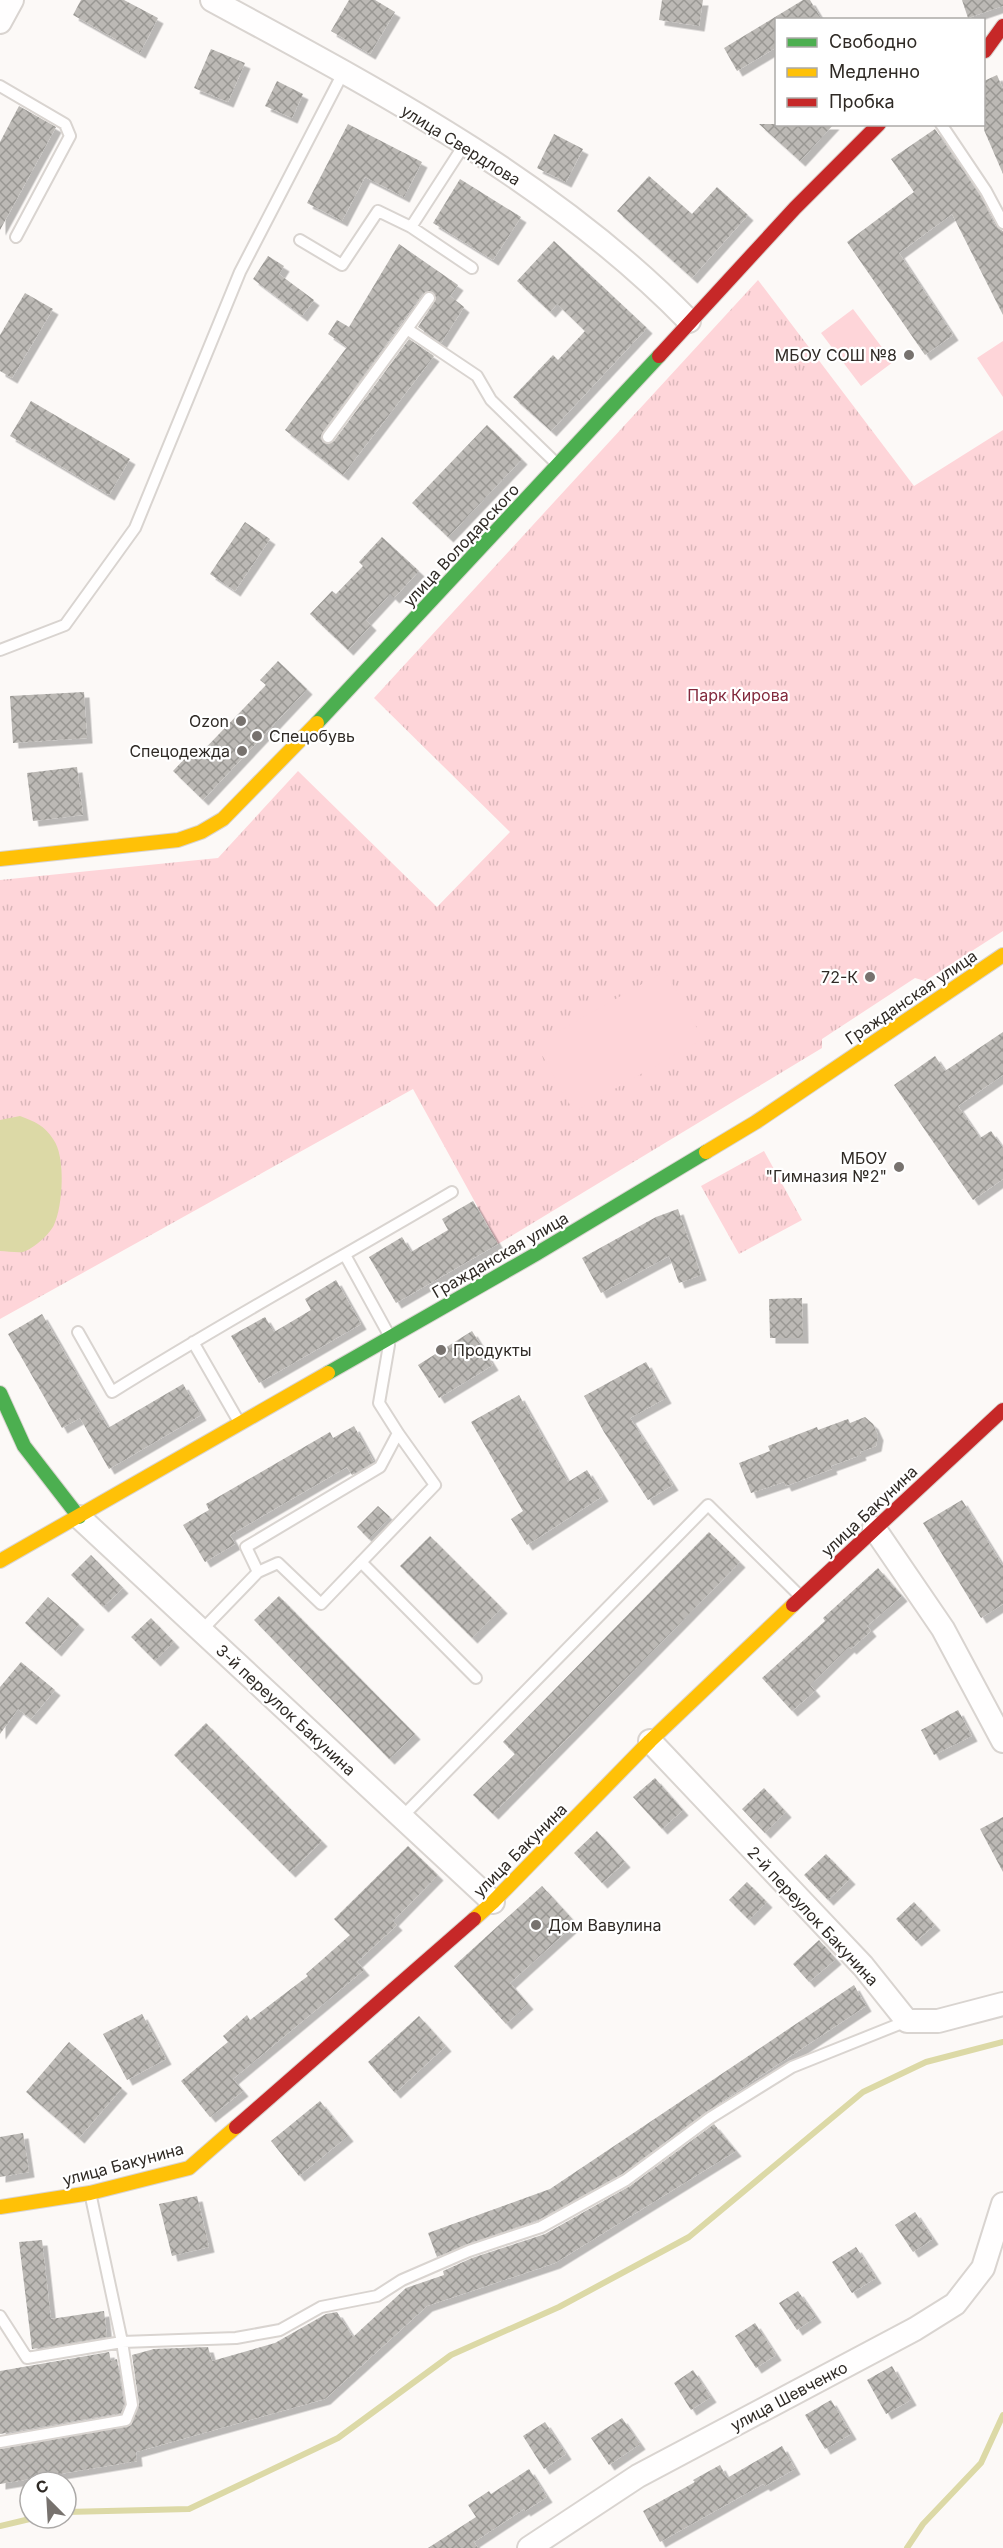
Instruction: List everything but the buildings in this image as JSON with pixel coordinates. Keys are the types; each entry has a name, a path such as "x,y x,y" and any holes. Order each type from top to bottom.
{"street":[{"path":"0,22 12,0"},
{"name":"улица Свердлова","path":"212,0 344,71 464,145 568,214 689,321"},
{"path":"985,50 1003,26"},
{"path":"985,51 1003,45"},
{"name":"улица Володарского","path":"0,858 178,840 216,824 230,813 358,682 795,208 877,126"},
{"name":"Гражданская улица","path":"0,1561 241,1425 756,1122 1003,955"},
{"path":"0,1394 24,1446"},
{"name":"улица Бакунина","path":"0,2207 90,2193 189,2168 493,1902 650,1741 874,1528 1003,1410"},
{"path":"0,1429 16,1437 79,1517"},
{"name":"3-й переулок Бакунина","path":"79,1517 493,1902"},
{"path":"874,1528 943,1629 1003,1741"},
{"name":"2-й переулок Бакунина","path":"650,1741 863,1966 907,2021"},
{"path":"907,2021 938,2021 1003,2004"},
{"name":"улица Шевченко","path":"529,2548 638,2475 915,2329 955,2304 983,2268 1003,2204"}],"lane":[{"path":"0,650 65,625 135,528 240,272 344,71"},
{"path":"0,86 65,124 70,136 16,237"},
{"path":"942,126 986,191 1003,223"},
{"path":"411,227 464,145"},
{"path":"300,240 342,264 378,211 411,227 472,268"},
{"path":"328,437 429,298"},
{"path":"407,329 477,376 490,400 557,465"},
{"path":"78,1332 112,1392 193,1342 452,1192"},
{"path":"201,1631 258,1572 278,1563 321,1604 435,1485 379,1402 390,1338 345,1256"},
{"path":"193,1342 241,1425"},
{"path":"258,1572 246,1547 380,1467 398,1433"},
{"path":"402,1817 708,1505 802,1597"},
{"path":"361,1562 476,1678"},
{"path":"0,2316 27,2358 122,2342 236,2338 280,2330 321,2307 377,2296 402,2280 470,2251 540,2227 626,2180 710,2118 792,2067 907,2021"},
{"path":"0,2442 126,2420 132,2405 122,2342 90,2193"}],"green space":[{"name":"Парк Кирова","path":"758,280 914,486 1003,430 1003,931 925,981 915,978 822,1039 822,1048 498,1244 413,1089 0,1319 0,880 218,858 298,771 437,907 510,832 374,698"},
{"path":"853,309 893,362 861,386 821,333"},
{"path":"1003,341 1003,397 977,358"},
{"path":"665,971 703,1039 574,1112 536,1044"},
{"path":"764,1151 802,1220 739,1254 701,1186"}],"shaded area":[{"path":"20,1116 43,1127 57,1147 60,1157 61,1194 57,1217 52,1229 45,1237 23,1252 0,1251 0,1120"}],"waterway":[{"path":"78,2512 189,2509 338,2438 451,2355 559,2307 689,2237 863,2092 926,2062 1003,2042"},
{"path":"907,2548 923,2524 981,2463 1003,2415"},
{"path":"0,2526 18,2522"}],"traffic: fast":[{"path":"317,723 659,356"},
{"path":"328,1373 536,1254 706,1152"},
{"path":"0,1393 24,1446 79,1517"}],"traffic: slow":[{"path":"0,859 178,840 201,832 223,819 317,723"},
{"path":"706,1152 756,1122 1003,955"},
{"path":"0,1561 328,1373"},
{"path":"474,1919 650,1741 793,1605"},
{"path":"0,2207 90,2193 189,2168 236,2127"}],"traffic: jam":[{"path":"985,51 1003,26"},
{"path":"659,356 795,208 877,126"},
{"path":"793,1605 1003,1410"},
{"path":"236,2127 474,1919"}],"place":[{"name":"МБОУ СОШ №8","path":"909,355"},
{"name":"Ozon","path":"241,721"},
{"name":"Спецобувь","path":"257,736"},
{"name":"Спецодежда","path":"242,751"},
{"name":"72-К","path":"870,977"},
{"name":"МБОУ \"Гимназия №2\"","path":"899,1167"},
{"name":"Продукты","path":"441,1350"},
{"name":"Дом Вавулина","path":"536,1925"}]}
